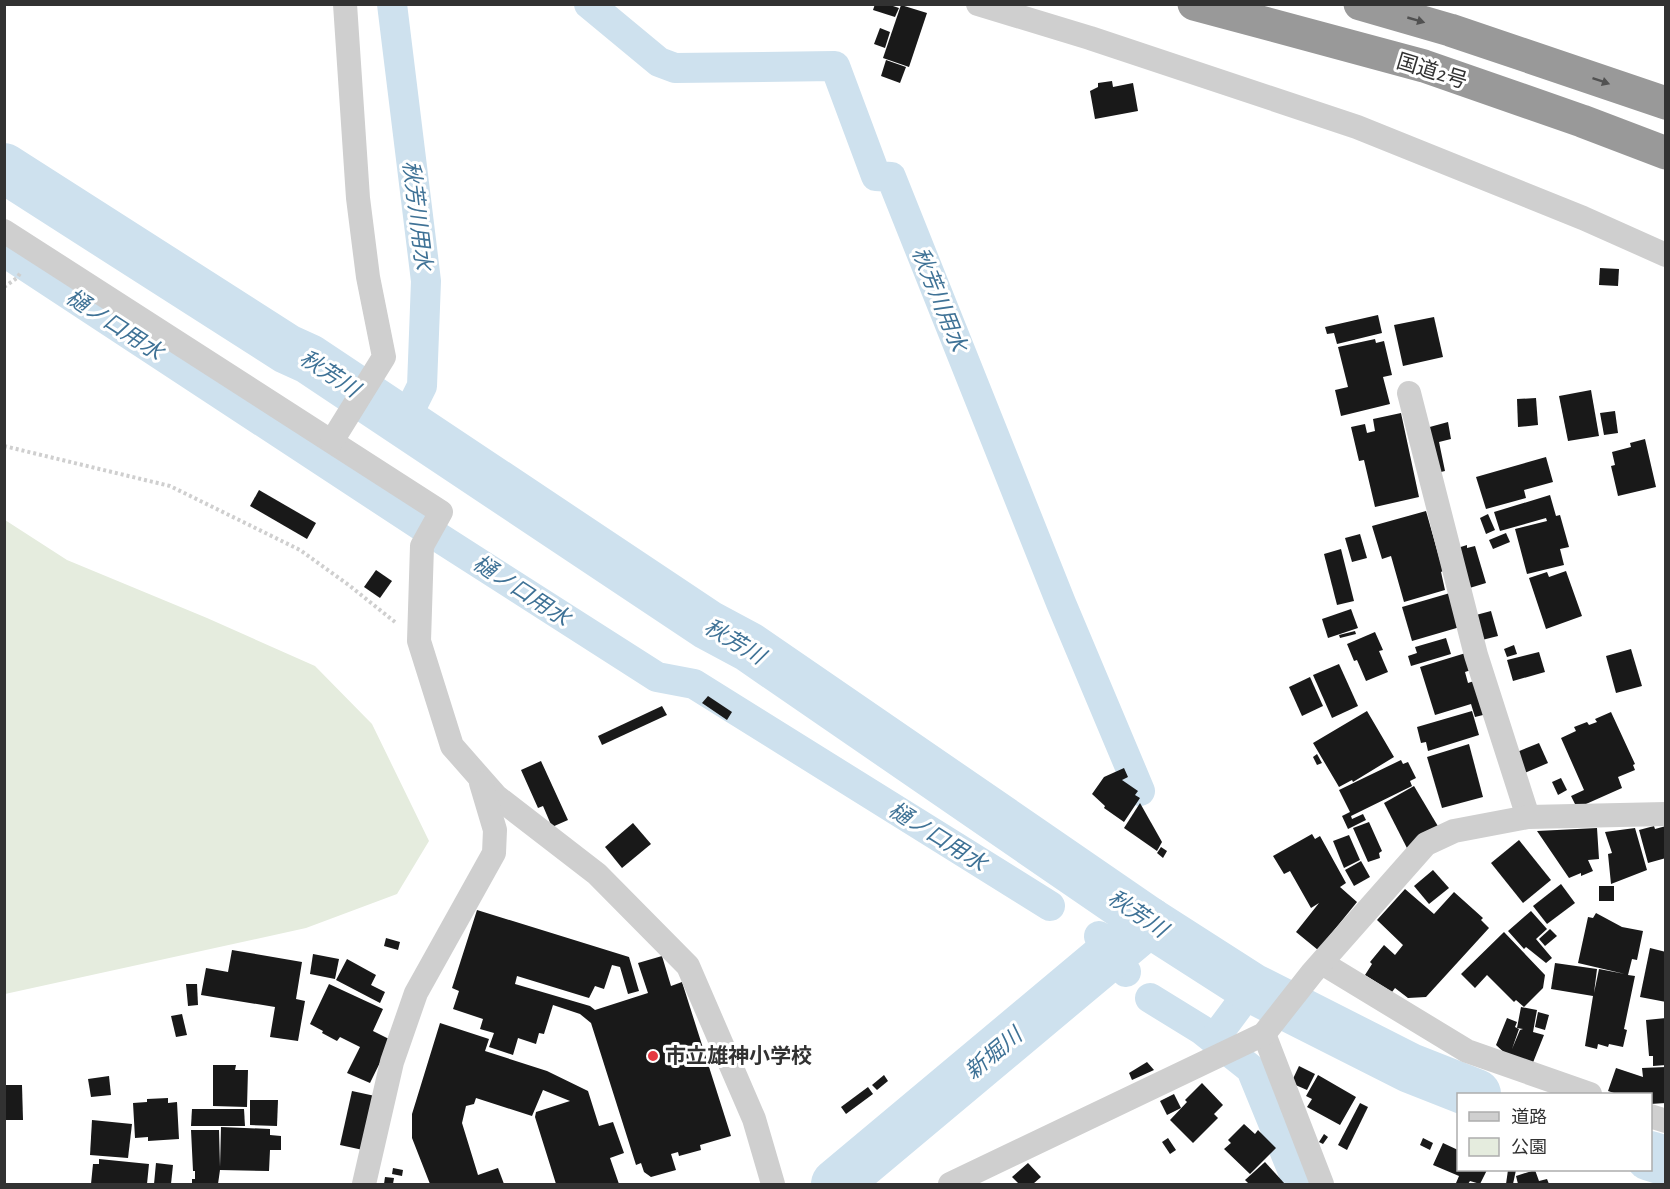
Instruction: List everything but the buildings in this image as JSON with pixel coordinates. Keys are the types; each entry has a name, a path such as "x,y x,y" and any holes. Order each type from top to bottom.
{"highway":[{"name":"国道2号","path":"1194,4 1424,66 1582,121 1665,153"},
{"path":"1360,4 1450,30 1665,103"}],"street":[{"path":"332,441 384,357 368,277 357,198 345,4"},
{"path":"978,4 1090,38 1357,127 1583,218 1665,255"},
{"path":"4,231 441,512 422,546 419,641 452,746 496,796 597,874 688,966 754,1119 773,1185"},
{"path":"1409,393 1476,655 1528,817"},
{"path":"364,1185 392,1062 416,993 494,853 495,830 480,778"},
{"path":"950,1185 1267,1030 1317,968 1426,844 1454,831 1528,817 1665,814"},
{"path":"1317,968 1467,1051 1584,1093"},
{"path":"1267,1030 1322,1185"}],"path":[{"path":"4,287 17,278"},
{"path":"4,446 170,486 300,550 350,585 419,641"}],"green space":[{"path":"5,520 67,560 315,666 372,724 429,841 397,894 306,928 5,994"}],"waterway":[{"name":"秋芳川用水","path":"392,4 426,281 422,386 404,422"},
{"name":"秋芳川用水","path":"589,4 659,62 675,68 835,66 876,176 891,177 1061,603 1140,791"},
{"name":"秋芳川","path":"4,168 287,349 309,359 708,625 749,647 1149,922 1252,988 1410,1068 1473,1093"},
{"name":"樋ノ口用水","path":"4,252 435,535 657,677 694,684 1050,906"},
{"name":"新堀川","path":"836,1184 1149,922"},
{"name":"樋ノ口用水","path":"1099,936 1126,972"},
{"path":"1214,1039 1252,988"},
{"name":"樋ノ口用水","path":"1150,998 1202,1030 1251,1069 1298,1184"},
{"name":"秋芳川","path":"1652,1157 1666,1161"}],"place":[{"name":"市立雄神小学校","path":"653,1056"}]}
